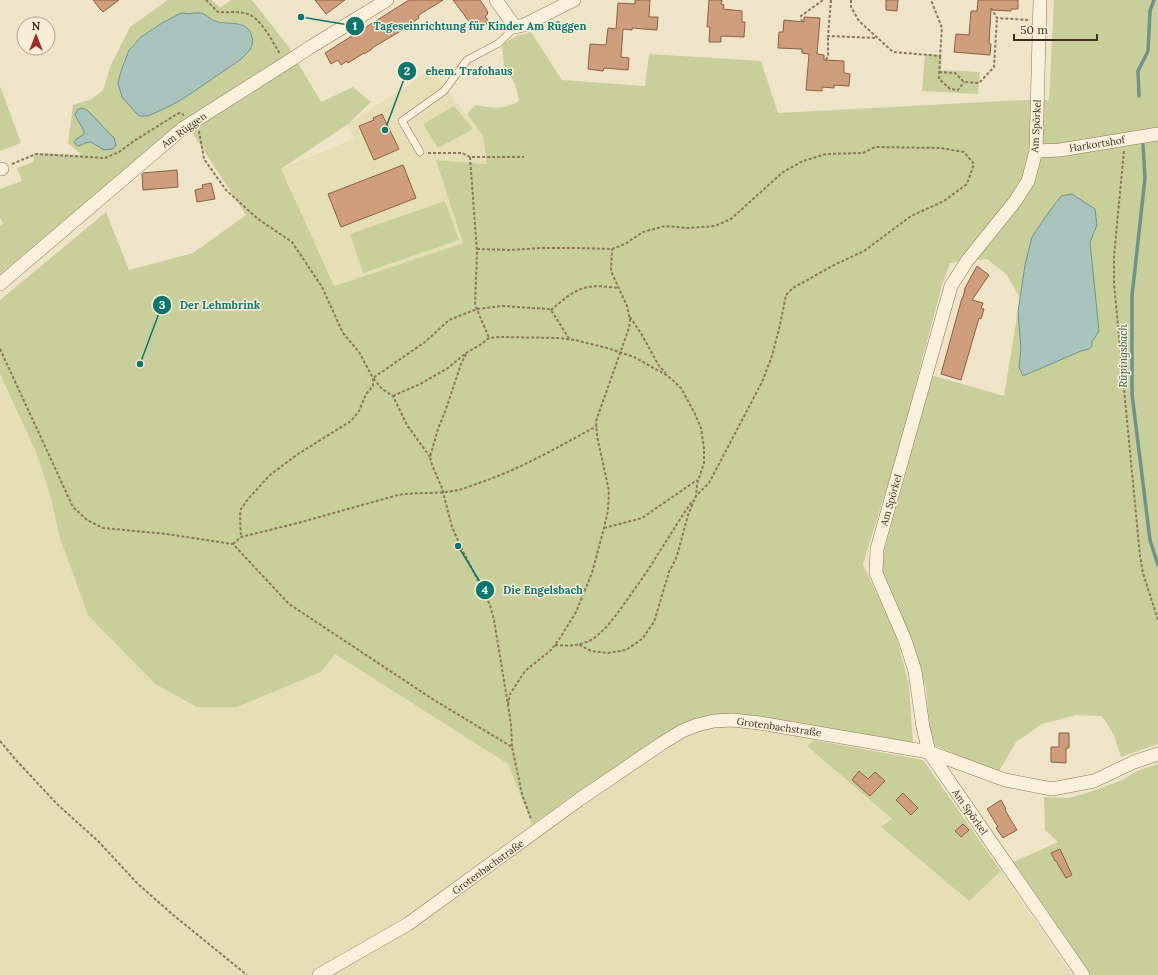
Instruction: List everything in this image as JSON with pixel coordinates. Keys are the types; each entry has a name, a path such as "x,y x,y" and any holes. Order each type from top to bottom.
{"street":[{"name":"Am Rüggen","path":"0,284 177,133 387,0"},
{"path":"496,0 515,27 524,25 574,0"},
{"name":"Am Spörkel","path":"1040,0 1036,151 1028,181 1011,206 967,260 951,286 877,549 876,573 905,640 914,671 923,727 929,752 1083,975"},
{"name":"Harkortshof","path":"1036,151 1060,150 1158,134"},
{"name":"Grotenbachstraße","path":"319,975 408,924 580,799 661,744 682,731 697,725 714,721 732,720 760,723 929,752 1005,780 1052,788 1094,781 1134,762 1158,754"}],"lane":[{"path":"420,152 402,121 444,90 467,60 499,43 515,27"}],"path":[{"path":"206,0 218,12 245,13 256,18 286,63"},
{"path":"802,22 801,16 823,0"},
{"path":"826,60 828,56 831,0"},
{"path":"851,0 851,7 860,21 893,52 940,56"},
{"path":"931,0 942,28 939,79 950,89 958,90 964,82"},
{"path":"939,72 956,73 964,82 979,83 994,67 997,18 991,8"},
{"path":"997,18 1040,20"},
{"path":"828,36 878,38"},
{"path":"1,169 36,154 105,158 119,152 177,114 180,113 197,120 204,159 226,190 258,219 292,242 322,287 343,333 358,352 373,378 382,389 393,396 408,425 430,457 443,492 452,527 490,605 494,620 511,724 512,747 522,794 536,832"},
{"path":"1125,140 1114,256 1114,284 1140,556 1143,573 1158,620"},
{"path":"477,249 612,249 625,244 643,232 665,226 688,228 715,226 731,219 783,172 803,161 826,154 863,153 875,146 940,148 964,152 974,164 967,184 944,201 911,216 864,251 834,265 800,284 786,295 774,348 762,382 709,482 696,496 681,517 613,620 590,641 567,646 555,645"},
{"path":"420,152 462,153 470,157 524,157"},
{"path":"470,157 477,249 475,305 489,338"},
{"path":"508,705 510,694 525,671 551,650 576,612 592,573 604,528 608,510 609,491 597,436 596,421 629,328 630,320 627,306 611,271 612,249"},
{"path":"551,310 571,294 580,289 598,286 618,288"},
{"path":"373,378 425,342 448,320 477,309 502,306 543,308 551,310 570,340"},
{"path":"578,644 591,651 608,653 626,650 642,639 654,622 669,572 677,556 688,515 696,496 698,479 704,463 701,428 694,412 680,388 659,366 642,334 629,315"},
{"path":"393,396 420,384 448,368 466,353 489,338 499,337 559,338 595,345 634,358 668,376"},
{"path":"0,349 73,507 87,520 103,528 167,534 233,544 289,604 434,700 512,747"},
{"path":"430,457 438,429 466,353"},
{"path":"241,537 241,509 248,499 270,475 298,454 350,421 359,411 366,394 373,386 373,378"},
{"path":"233,544 241,537 298,523 398,495 454,491 490,480 548,453 597,426"},
{"path":"604,528 642,518 698,479"},
{"path":"0,741 14,759 57,804 98,841 138,884 247,975"}],"shaded area":[{"path":"431,70 483,136 487,164 437,160 463,243 333,286 281,169 355,138 348,124"},
{"path":"0,374 36,452 51,498 59,535 88,615 155,684 197,707 321,672 335,654 508,764 532,825 568,798 694,719 819,727 814,740 807,746 892,820 881,828 969,901 1001,871 1072,975 0,975"}],"green space":[{"path":"168,0 212,0 220,8 231,0 252,0 288,46 321,102 353,87 371,102 348,124 281,169 334,286 463,243 436,160 487,164 483,136 467,114 475,105 497,108 508,106 519,101 515,84 504,65 502,44 517,36 531,32 562,80 645,86 649,54 761,61 778,113 1049,100 1054,0 1158,0 1158,744 1121,757 1114,735 1102,716 1076,715 1042,724 1016,742 999,771 931,744 926,688 908,635 882,577 883,555 925,403 931,375 1004,396 1020,298 1006,274 987,259 950,263 942,285 897,455 863,564 896,635 909,686 913,743 694,719 568,798 532,825 508,764 335,654 321,672 237,707 197,707 155,684 88,615 59,535 51,498 36,452 0,374 0,300 106,212 129,270 193,253 246,215 193,134 181,122 0,274 0,225 3,224 0,217 0,189 22,181 17,168 33,162 34,153 82,155 68,143 73,105 92,99 103,90 111,65 130,27","holes":["184,13 196,13 206,15 216,21 241,24 252,38 240,60 184,98 148,116 121,71 124,60 128,52 139,39 162,22","1072,194 1082,201 1097,225 1090,242 1092,342 1089,349 1054,363 1019,367 1021,349 1018,312 1025,265 1032,237 1061,196"]},
{"path":"925,54 942,55 941,70 980,72 978,94 922,91"},
{"path":"0,86 21,143 0,151"},
{"path":"454,106 473,129 438,148 423,124"},
{"path":"445,201 459,240 363,273 350,234"},
{"path":"814,740 923,760 1001,871 969,901 881,827 892,819 807,746"},
{"path":"1158,764 1158,975 1088,975 1011,863 1058,842 1045,830 1044,797 1069,798 1090,792 1122,780 1137,771"}],"water":[{"path":"184,13 201,13 215,21 242,25 246,27 250,31 253,41 251,47 240,60 184,98 148,116 140,116 122,97 118,83 129,50 141,37 162,23"},
{"path":"81,108 87,110 114,138 116,145 113,149 104,150 91,142 79,146 76,145 74,141 84,134 84,131 75,115 77,110"},
{"path":"1072,194 1095,209 1097,225 1090,242 1099,331 1089,349 1023,376 1019,367 1021,349 1018,312 1025,265 1032,237 1061,196"}],"building":[{"path":"93,0 119,0 103,12"},
{"path":"315,0 345,0 326,14"},
{"path":"409,0 443,0 422,13 418,16 419,18 399,32 364,54 348,63 347,61 341,65 338,60 331,64 325,53"},
{"path":"453,0 480,0 488,12 485,16 489,22 481,28 477,22 471,24"},
{"path":"635,0 650,0 649,17 658,17 657,30 632,28 632,30 623,29 621,57 629,58 628,70 604,68 603,71 588,69 590,44 606,45 608,28 616,29 618,3 635,4"},
{"path":"709,0 722,0 721,4 724,5 723,9 742,11 742,22 745,22 744,37 721,36 721,42 709,42 710,27 707,27"},
{"path":"886,0 898,0 897,11 886,10"},
{"path":"978,0 1018,0 1018,9 1011,9 1011,11 991,10 989,43 991,44 990,55 954,52 956,34 969,35 971,11 977,11"},
{"path":"804,17 820,18 817,54 824,55 824,60 844,61 844,73 850,74 849,86 834,85 834,88 822,87 822,91 806,90 809,54 802,53 802,49 778,48 779,32 783,32 784,20 804,22"},
{"path":"382,114 399,149 374,160 359,126 374,120 373,118"},
{"path":"403,165 416,198 341,227 328,194"},
{"path":"177,170 178,187 143,190 143,173"},
{"path":"211,183 215,199 197,202 195,190 203,188 202,185"},
{"path":"977,266 989,275 972,300 983,303 981,308 984,309 981,319 979,318 961,380 941,374 965,288"},
{"path":"1059,733 1069,733 1069,748 1066,748 1066,763 1051,762 1051,747 1059,747"},
{"path":"859,771 868,779 875,772 885,781 870,796 852,780"},
{"path":"903,793 918,808 911,815 896,800"},
{"path":"1001,800 1017,830 1003,838 996,828 998,827 987,809"},
{"path":"963,824 969,830 961,837 955,831"},
{"path":"1060,849 1072,875 1066,878 1051,853"}],"waterway":[{"name":"Rüpingsbach","path":"1139,96 1138,71 1148,51 1150,11 1154,0"},
{"name":"Rüpingsbach","path":"1143,145 1145,178 1132,296 1132,394 1150,540 1158,565"}],"place":[{"name":"Tageseinrichtung für Kinder Am Rüggen","path":"301,17"},
{"name":"ehem. Trafohaus","path":"385,130"},
{"name":"Der Lehmbrink","path":"140,364"},
{"name":"Die Engelsbach","path":"458,546"}]}
